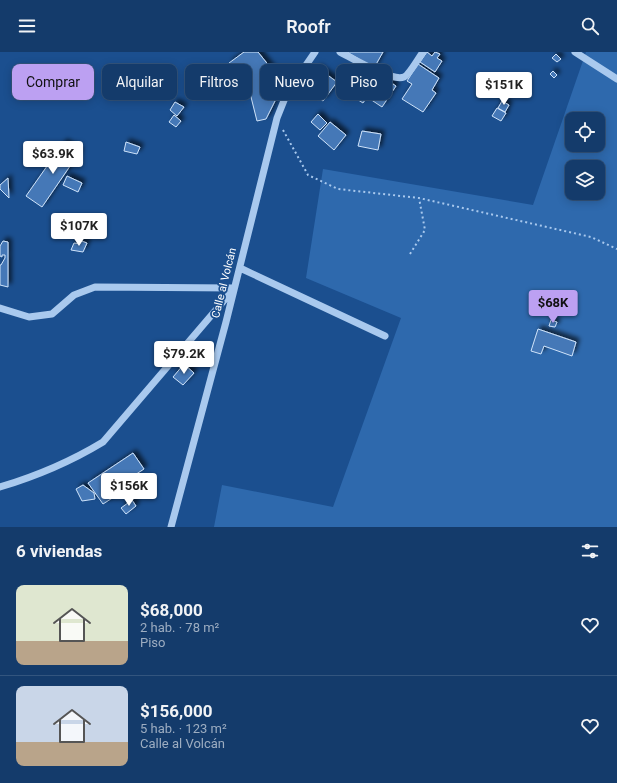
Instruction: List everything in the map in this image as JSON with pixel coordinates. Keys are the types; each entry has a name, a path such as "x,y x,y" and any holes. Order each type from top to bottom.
{"street":[{"name":"Calle al Volcán","path":"171,527 240,268 277,118 287,93 315,52"},
{"path":"340,52 374,71 403,78 423,52"},
{"path":"575,52 617,79"},
{"path":"240,268 385,336"},
{"path":"0,308 30,317 52,314 74,295 95,286 234,288"},
{"path":"0,487 36,476 75,459 103,442 234,288"}],"path":[{"path":"277,118 308,175 338,189 419,198 591,238 617,249"},
{"path":"410,254 425,230 419,198"}],"shaded area":[{"path":"586,52 617,52 617,527 214,527 222,485 333,507 401,318 306,278 323,169 533,205 565,113 565,152 605,152 605,112 565,112"}],"building":[{"path":"244,52 258,52 268,64 260,64 260,100 276,100 266,119 257,121 252,100 252,64 229,63"},
{"path":"347,52 383,52 376,64 367,64"},
{"path":"427,52 432,56 435,52 440,54 437,58 442,61 435,72 420,62"},
{"path":"556,54 561,59 557,62 552,58"},
{"path":"418,64 439,78 432,90 436,93 423,112 402,99 412,84 407,81"},
{"path":"553,71 557,75 554,78 550,74"},
{"path":"328,75 336,81 328,94"},
{"path":"392,83 396,86 392,92"},
{"path":"358,100 365,100 363,103"},
{"path":"372,100 387,100 382,107"},
{"path":"502,101 509,105 505,112 498,108"},
{"path":"175,102 184,107 177,116 170,110"},
{"path":"497,108 506,113 501,121 492,116"},
{"path":"318,114 327,123 320,130 311,122"},
{"path":"174,115 181,121 176,127 169,122"},
{"path":"330,122 346,135 334,150 318,136"},
{"path":"362,131 381,134 378,150 358,146"},
{"path":"64,142 79,153 42,207 26,196"},
{"path":"126,142 140,147 137,154 124,151"},
{"path":"67,176 82,183 78,192 63,185"},
{"path":"8,178 9,198 0,189 0,185"},
{"path":"57,220 63,222 58,231 54,229"},
{"path":"79,240 87,243 83,252 71,250 74,243 80,244"},
{"path":"3,241 8,242 8,287 0,285 0,265 5,258 5,255 2,255 2,257 0,256 0,246"},
{"path":"551,320 557,322 555,327 549,326"},
{"path":"538,329 576,342 572,356 544,346 541,354 531,351"},
{"path":"184,364 194,373 183,385 173,377"},
{"path":"133,453 144,469 127,480 131,486 103,504 88,483"},
{"path":"83,485 94,493 95,499 82,501 76,489"},
{"path":"132,500 136,506 126,514 121,508"}]}
